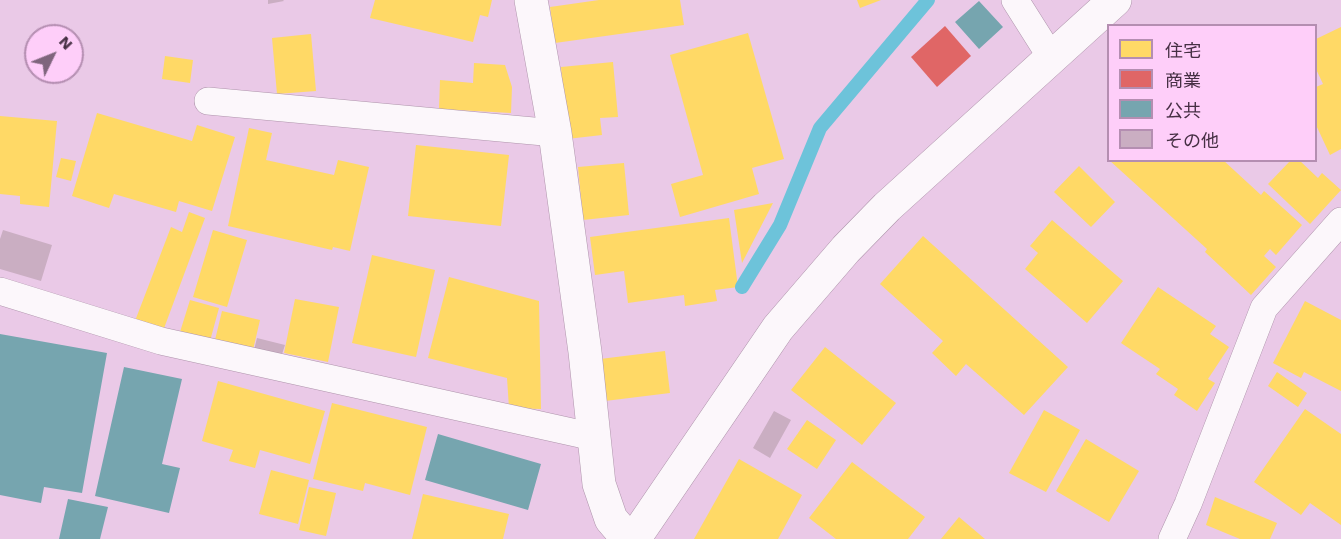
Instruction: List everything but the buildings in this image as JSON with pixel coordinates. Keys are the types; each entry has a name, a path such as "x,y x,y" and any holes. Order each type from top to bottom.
{"street":[{"path":"531,0 555,134 599,484 611,519 628,539"},
{"path":"634,539 778,328 846,249 887,207 1115,0"}],"lane":[{"path":"1015,0 1051,57"},
{"path":"208,101 555,134"},
{"path":"1172,539 1188,504 1264,308 1341,221"},
{"path":"0,291 161,341 594,437"}],"waterway":[{"path":"742,287 780,225 820,128 928,0"}]}
